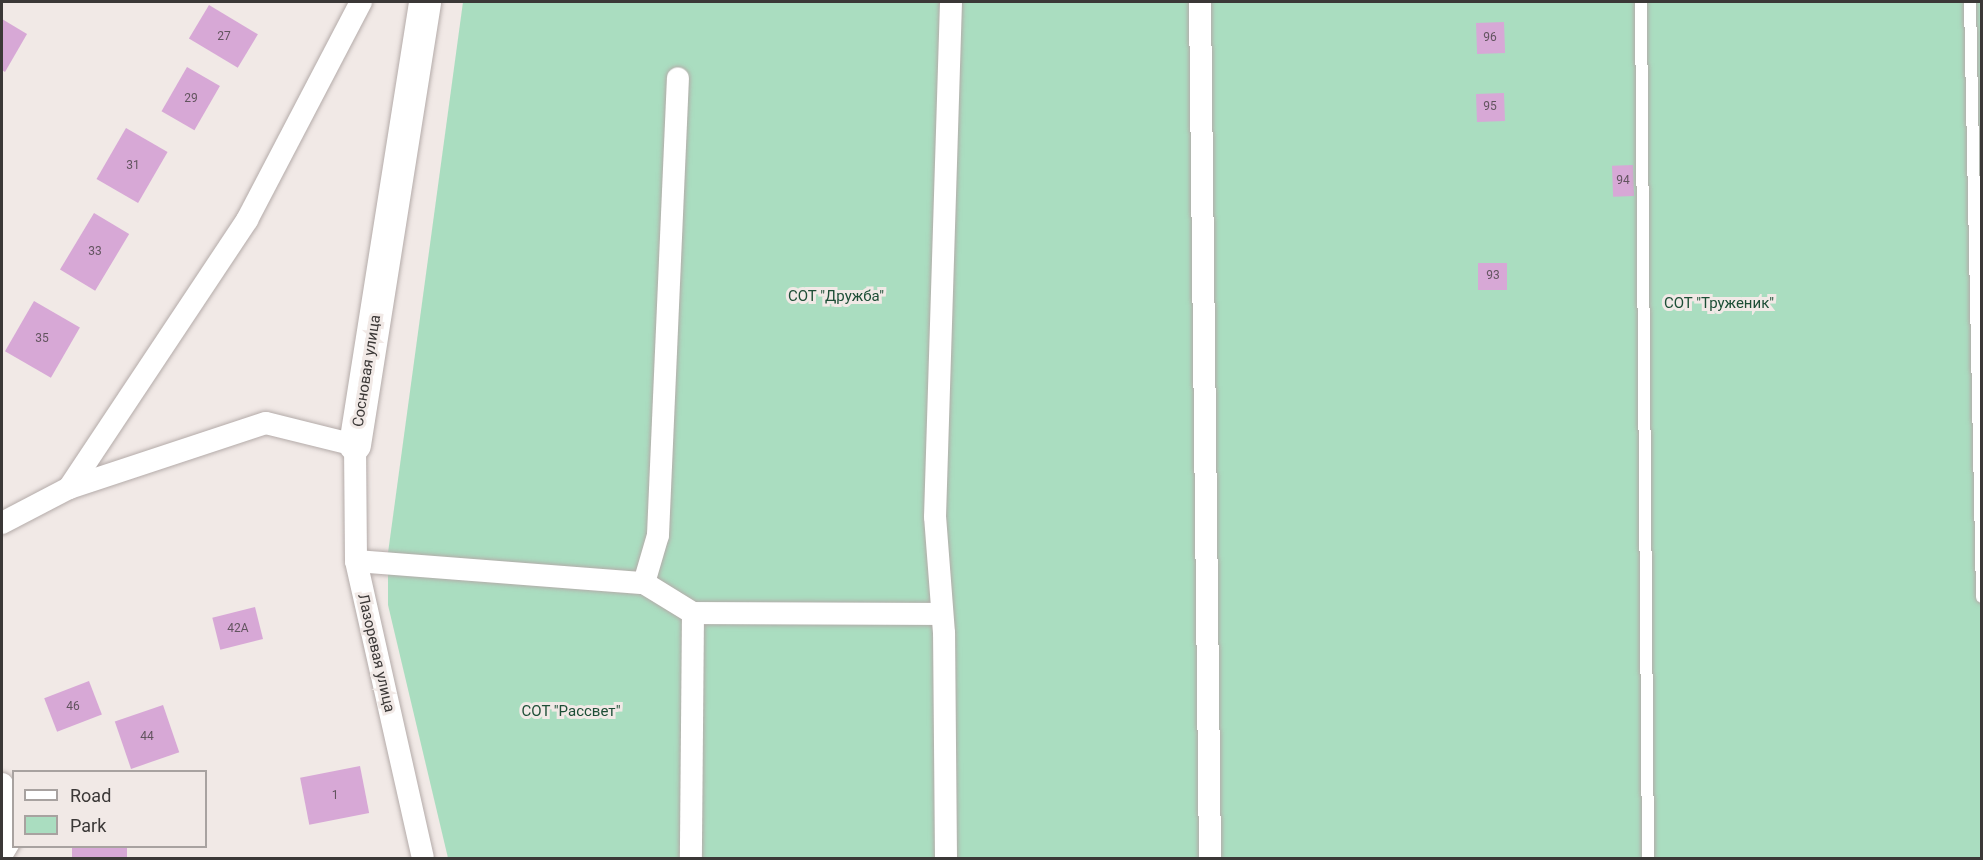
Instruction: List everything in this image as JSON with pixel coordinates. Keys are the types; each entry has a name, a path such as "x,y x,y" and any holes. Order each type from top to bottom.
{"street":[{"name":"Сосновая улица","path":"69,488 247,220 361,2"},
{"name":"Сосновая улица","path":"2,523 69,488 266,423 356,445 425,2"},
{"path":"946,858 942,614 935,517 951,2"},
{"path":"1200,2 1210,858"},
{"path":"644,584 658,535 678,78"},
{"name":"Лазоревая улица","path":"356,445 356,561 423,858"},
{"path":"356,561 644,584 693,613 942,614"},
{"path":"691,858 693,613"},
{"path":"2,784 11,839 2,854"}],"lane":[{"path":"1641,2 1648,858"},
{"path":"1970,2 1982,597"}],"green space":[{"path":"463,2 1981,2 1981,858 448,858 388,605 388,553"}],"building":[{"path":"209,5 258,34 238,68 189,38"},
{"path":"2,19 27,34 5,72 2,70"},
{"path":"1504,22 1505,53 1477,54 1476,23"},
{"path":"187,67 220,86 194,130 162,111"},
{"path":"1504,93 1505,121 1477,122 1476,94"},
{"path":"126,128 168,152 138,203 97,179"},
{"path":"1633,165 1634,196 1613,197 1612,166"},
{"path":"94,213 129,234 95,291 60,270"},
{"path":"1478,263 1507,263 1507,290 1478,290"},
{"path":"34,301 80,328 51,378 5,351"},
{"path":"255,607 263,639 220,650 212,618"},
{"path":"89,681 102,715 57,732 44,698"},
{"path":"163,705 179,752 131,769 115,722"},
{"path":"360,766 369,813 309,825 300,778"},
{"path":"72,848 127,848 127,858 72,858"}],"park label":[{"name":"СОТ \"Дружба\"","path":"836,297"},
{"name":"СОТ \"Труженик\"","path":"1719,304"},
{"name":"СОТ \"Рассвет\"","path":"571,712"}]}
